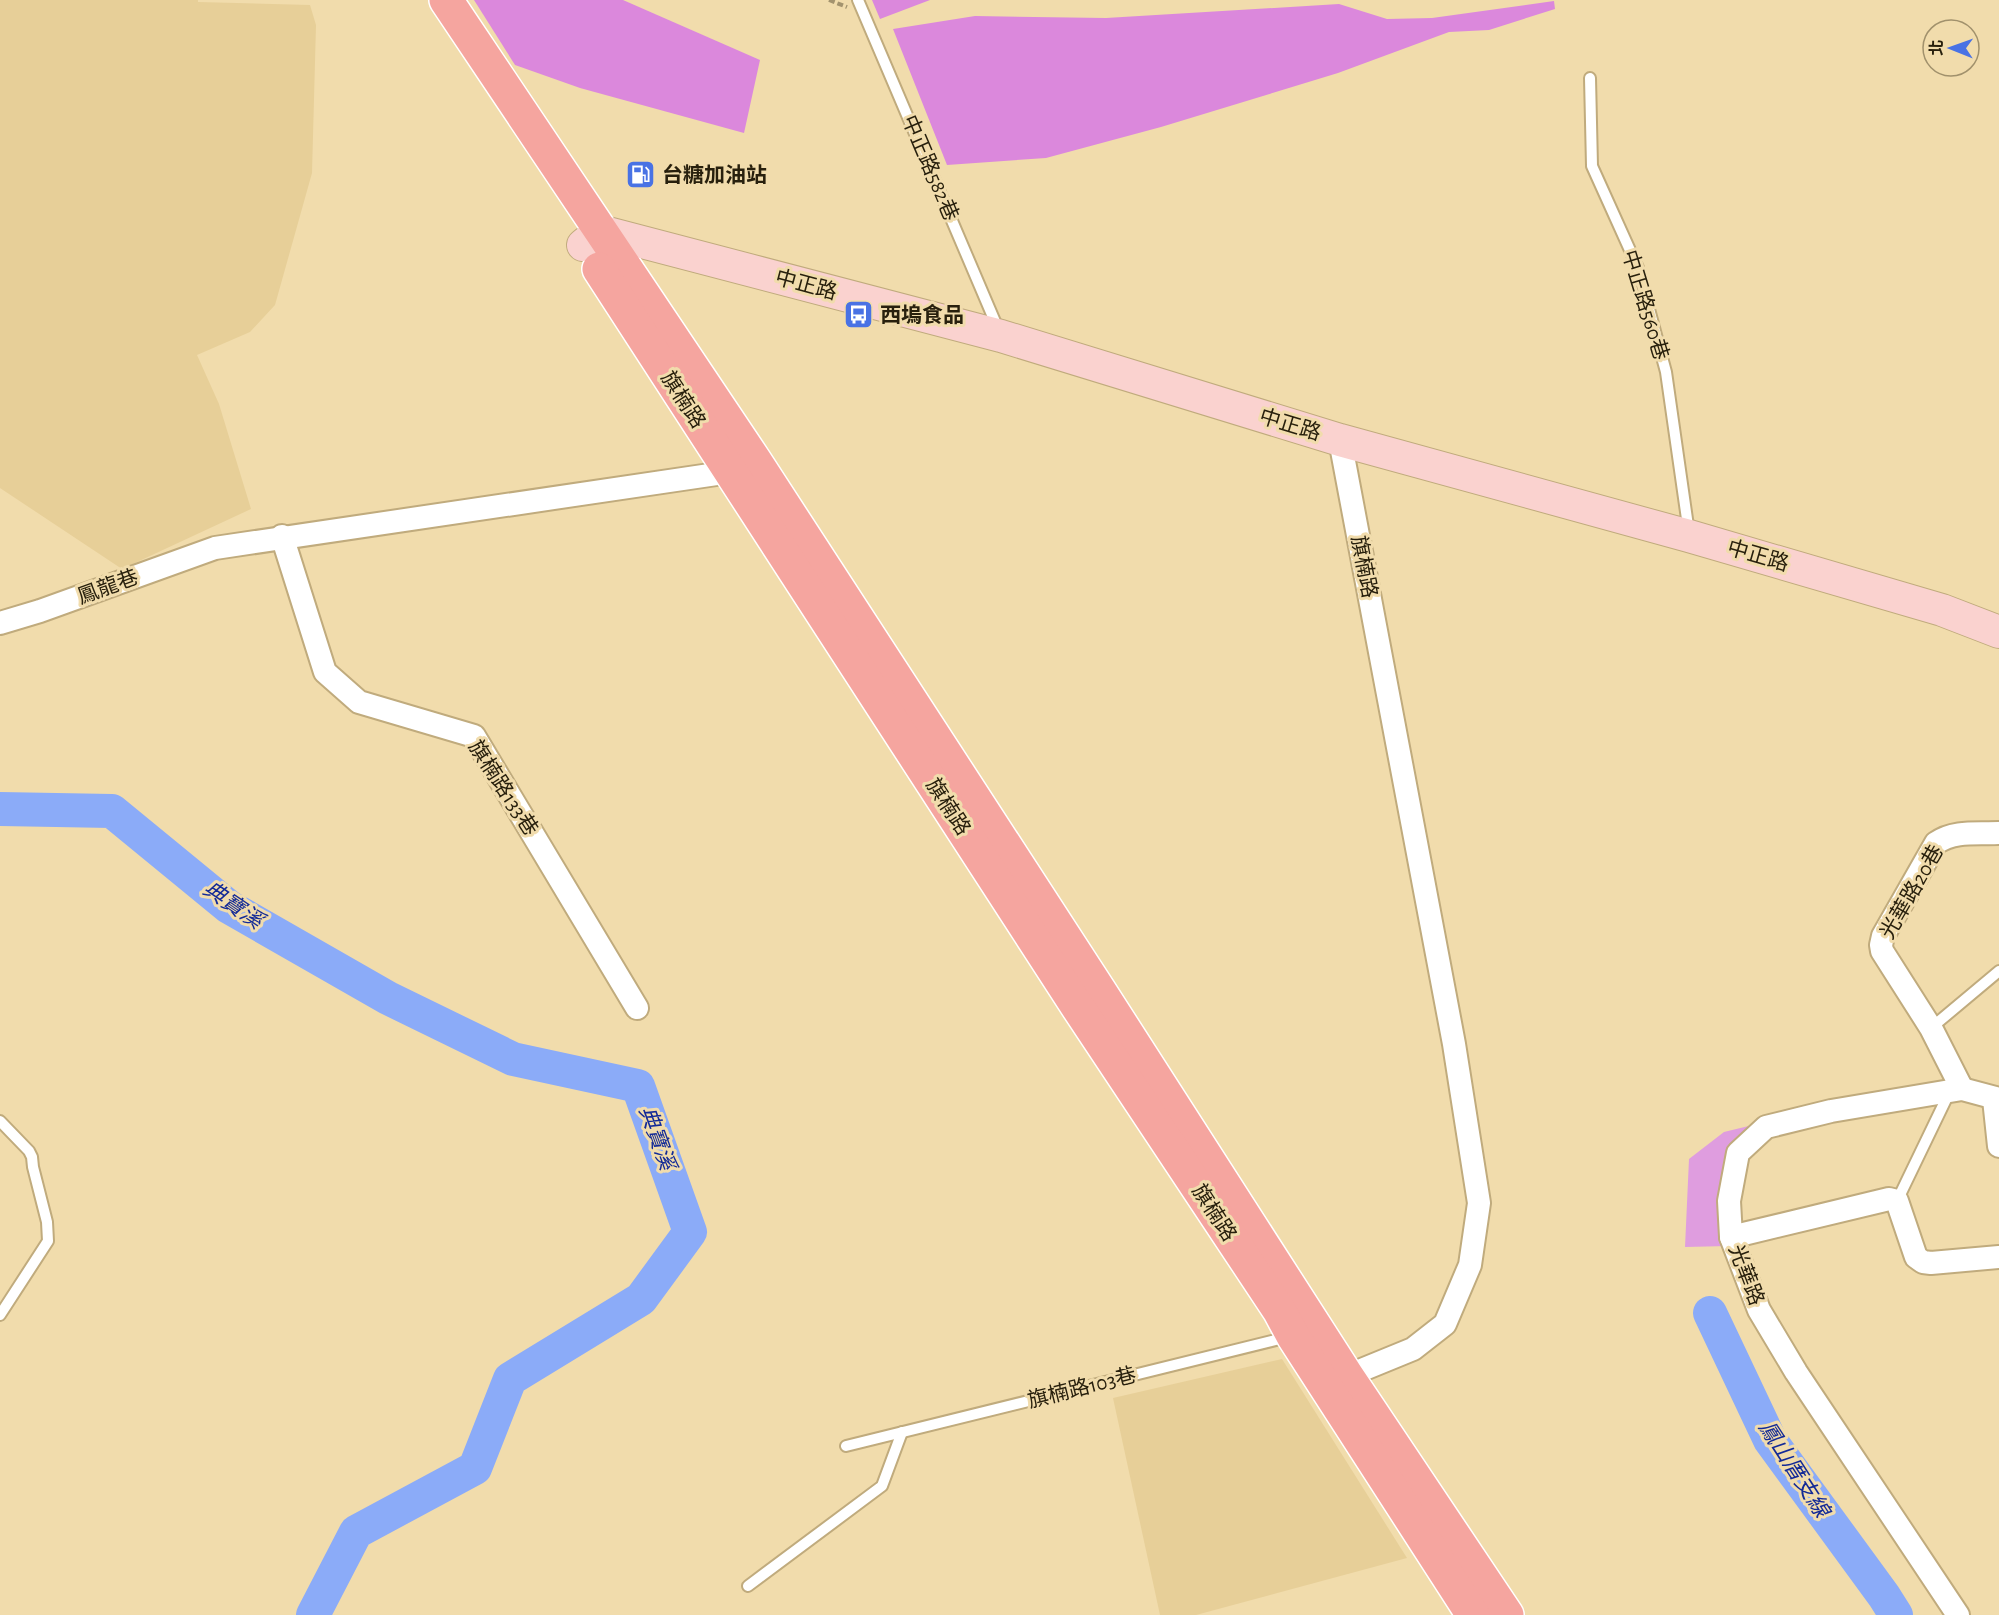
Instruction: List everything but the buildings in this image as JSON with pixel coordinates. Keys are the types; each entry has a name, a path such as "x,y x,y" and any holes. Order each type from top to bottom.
{"main road":[{"name":"旗楠路","path":"421,0 591,238"},
{"name":"旗楠路","path":"446,0 591,238 742,467 1084,1016 1279,1310 1305,1332 1347,1376 1507,1615"},
{"name":"中正路","path":"591,238 1001,336 1340,440 1689,536 1942,610 1999,632"},
{"name":"旗楠路","path":"1305,1332 1473,1615"}],"street":[{"name":"旗楠路","path":"1340,440 1454,1044 1479,1203 1470,1265 1445,1324 1413,1348 1347,1376"},
{"path":"282,537 742,467"},
{"name":"鳳龍巷","path":"0,623 40,611 214,548 282,537"},
{"name":"旗楠路133巷","path":"282,537 325,672 359,702 474,736 638,1008"},
{"name":"光華路20巷","path":"1956,1090 1931,1028 1882,951 1881,945 1883,936 1936,843 1945,837 1957,834 1999,833"},
{"name":"光華路","path":"1958,1615 1796,1372 1759,1310 1731,1236 1729,1201 1738,1153 1766,1127 1831,1111 1956,1090 1996,1099"},
{"path":"1996,1099 1999,1146"},
{"path":"1731,1236 1889,1199 1897,1201 1916,1257 1923,1262 1999,1257"}],"lane":[{"name":"中正路582巷","path":"858,0 1001,336"},
{"name":"中正路560巷","path":"1590,78 1592,166 1638,268 1666,372 1689,536"},
{"path":"1931,1028 1999,971"},
{"path":"1897,1201 1956,1090"},
{"path":"0,1121 30,1151 49,1233 43,1249 0,1315"},
{"name":"旗楠路103巷","path":"846,1446 1305,1332"},
{"path":"748,1587 882,1486 902,1432"}],"shaded area":[{"path":"0,0 198,0 198,2 310,5 316,25 312,173 275,305 250,332 197,355 219,404 251,509 122,569 0,488"},
{"path":"474,0 623,0 760,60 744,133 580,88 515,65"},
{"path":"872,0 930,0 880,19"},
{"path":"1554,1 1555,9 1489,30 1449,32 1338,73 1161,127 1046,158 947,165 893,29 975,16 1106,18 1339,4 1387,19 1432,18"},
{"path":"1757,1124 1737,1148 1728,1246 1685,1247 1689,1159 1724,1132"},
{"path":"1282,1359 1407,1558 1196,1615 1160,1615 1113,1398"}],"waterway":[{"name":"典寶溪","path":"0,809 112,811 229,907 388,998 513,1059 638,1086 690,1232 641,1299 510,1379 475,1468 356,1532 313,1615"},
{"name":"鳳山厝支線","path":"1710,1313 1770,1440 1896,1615"}],"place":[{"name":"台糖加油站","path":"641,175"},
{"name":"西塢食品","path":"859,315"}]}
